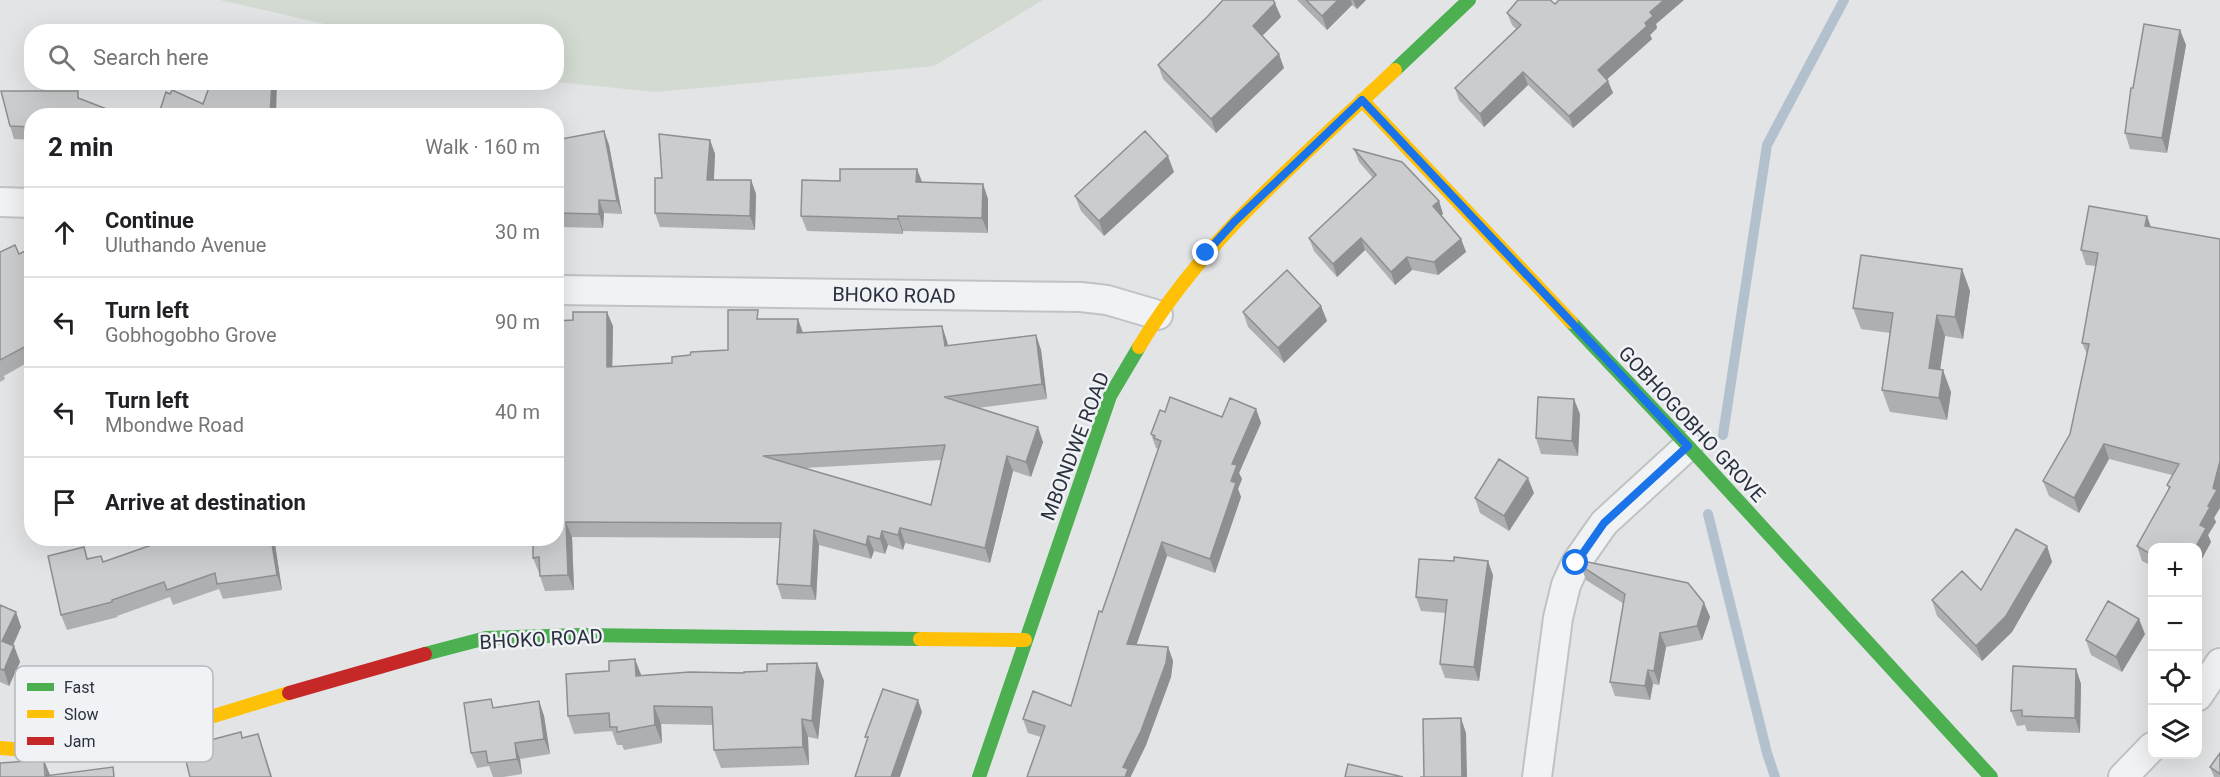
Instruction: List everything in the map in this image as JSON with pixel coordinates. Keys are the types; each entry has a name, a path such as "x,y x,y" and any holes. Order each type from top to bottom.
{"street":[{"name":"MBONDWE ROAD","path":"980,777 1110,396 1158,315 1206,253 1234,222 1468,0"},
{"name":"GOBHOGOBHO GROVE","path":"1362,100 1688,446 1991,777"},
{"path":"0,202 24,203"},
{"name":"BHOKO ROAD","path":"564,290 1081,297 1107,300 1158,315"},
{"path":"1537,777 1558,618 1566,585 1576,563 1604,523 1688,446"},
{"name":"BHOKO ROAD","path":"213,716 399,661 486,639 592,635 1025,640"},
{"path":"2202,690 2220,663"},
{"name":"BHOKO ROAD","path":"0,748 15,749"},
{"path":"2123,777 2148,751"}],"shaded area":[{"path":"220,0 1043,0 934,66 656,92 564,83 564,24 325,24"}],"building":[{"path":"1223,0 1273,0 1275,3 1253,26 1279,54 1211,119 1158,65"},
{"path":"1306,0 1338,0 1322,16"},
{"path":"1518,0 1550,0 1555,4 1559,0 1664,0 1650,12 1653,16 1645,23 1647,26 1598,70 1608,81 1569,116 1523,72 1480,114 1455,88 1521,25 1507,13"},
{"path":"2144,24 2180,30 2162,138 2125,133 2131,88 2133,88"},
{"path":"172,90 203,104 208,90 272,90 270,108 161,108 166,92 170,94"},
{"path":"1,91 78,91 78,98 104,108 24,108 24,127 10,126"},
{"path":"604,131 617,201 599,200 599,214 564,213 564,138"},
{"path":"1145,131 1168,156 1099,221 1075,196"},
{"path":"659,134 710,140 707,180 751,180 750,216 655,213 655,178 662,178"},
{"path":"1354,149 1402,162 1439,201 1433,206 1461,239 1434,262 1407,257 1391,272 1361,238 1333,264 1309,238 1376,175"},
{"path":"840,169 917,169 916,182 983,184 982,218 898,216 898,219 801,216 802,180 840,181"},
{"path":"2089,206 2147,216 2145,226 2220,239 2220,461 2213,488 2217,490 2200,525 2206,528 2198,543 2148,543 2148,553 2137,546 2170,487 2167,485 2179,464 2104,444 2074,498 2043,481 2070,434 2089,344 2082,343 2098,253 2081,250"},
{"path":"15,245 19,254 24,252 24,347 0,360 0,252"},
{"path":"1861,255 1962,269 1955,317 1937,315 1929,368 1943,370 1939,398 1882,390 1893,313 1853,308"},
{"path":"1287,270 1321,306 1278,348 1243,312"},
{"path":"728,310 758,310 757,319 798,319 797,333 942,326 945,346 1036,335 1042,384 944,397 1038,427 1026,462 1007,456 985,548 900,528 898,535 882,531 880,539 868,536 866,545 814,530 811,586 777,584 781,523 566,522 568,575 540,576 539,557 533,558 533,546 564,546 564,321 573,320 573,312 607,312 607,367 672,363 672,357 690,355 691,352 728,350","holes":["945,445 931,505 763,456"]},
{"path":"1170,397 1222,417 1230,398 1256,409 1232,464 1237,465 1231,481 1236,483 1210,559 1162,542 1127,644 1168,647 1166,663 1141,731 1123,767 1128,769 1125,777 1027,777 1045,726 1023,719 1033,691 1071,706 1099,611 1102,612 1161,441 1151,434 1160,410 1165,412"},
{"path":"1538,397 1574,399 1572,441 1536,438"},
{"path":"1499,459 1528,478 1504,516 1475,498"},
{"path":"2016,529 2047,546 2006,616 1976,646 1932,600 1962,571 1981,590"},
{"path":"149,546 272,546 277,575 217,584 215,573 167,590 164,582 112,600 112,602 61,615 48,556 84,547 87,559 101,556 103,562"},
{"path":"1454,557 1488,561 1474,667 1440,664 1447,600 1416,597 1419,559 1454,561"},
{"path":"1583,561 1688,583 1704,603 1697,626 1660,633 1654,671 1648,670 1645,686 1610,682 1625,594 1581,566"},
{"path":"2108,601 2139,619 2116,657 2086,640"},
{"path":"0,605 16,612 2,641 14,646 4,670 0,669"},
{"path":"635,659 636,676 690,672 744,673 767,671 767,664 817,663 812,721 802,719 803,747 714,750 712,707 654,706 655,725 617,732 617,727 610,727 609,713 568,716 566,674 609,671 609,661"},
{"path":"2013,666 2076,669 2075,718 2022,716 2022,710 2011,711"},
{"path":"883,689 918,700 891,777 855,777 868,737 865,737"},
{"path":"491,699 493,708 539,701 544,739 515,743 517,759 488,763 486,751 471,753 464,703"},
{"path":"1461,718 1462,777 1424,777 1423,719"},
{"path":"241,732 242,738 258,734 271,777 190,777 186,762 213,762 213,739"},
{"path":"2220,753 2220,774 2210,767"},
{"path":"44,762 45,776 113,767 114,777 0,777 0,763"},
{"path":"1348,764 1403,777 1345,777"}],"waterway":[{"path":"1723,435 1767,145 1844,0"},
{"path":"1708,514 1767,753 1775,777"}],"traffic: fast":[{"path":"1395,70 1469,0"},
{"path":"1571,322 1688,446 1991,777"},
{"path":"979,777 1110,396 1139,347"},
{"path":"425,654 486,638 581,635 920,639"}],"traffic: slow":[{"path":"1139,347 1165,307 1224,234 1291,167 1395,70"},
{"path":"1362,100 1571,322"},
{"path":"920,639 1025,640"},
{"path":"213,716 289,693"},
{"path":"0,748 15,749"}],"traffic: jam":[{"path":"289,693 425,654"}],"route":[{"path":"1206,253 1234,222 1362,100 1688,446 1604,523 1576,563"}]}
